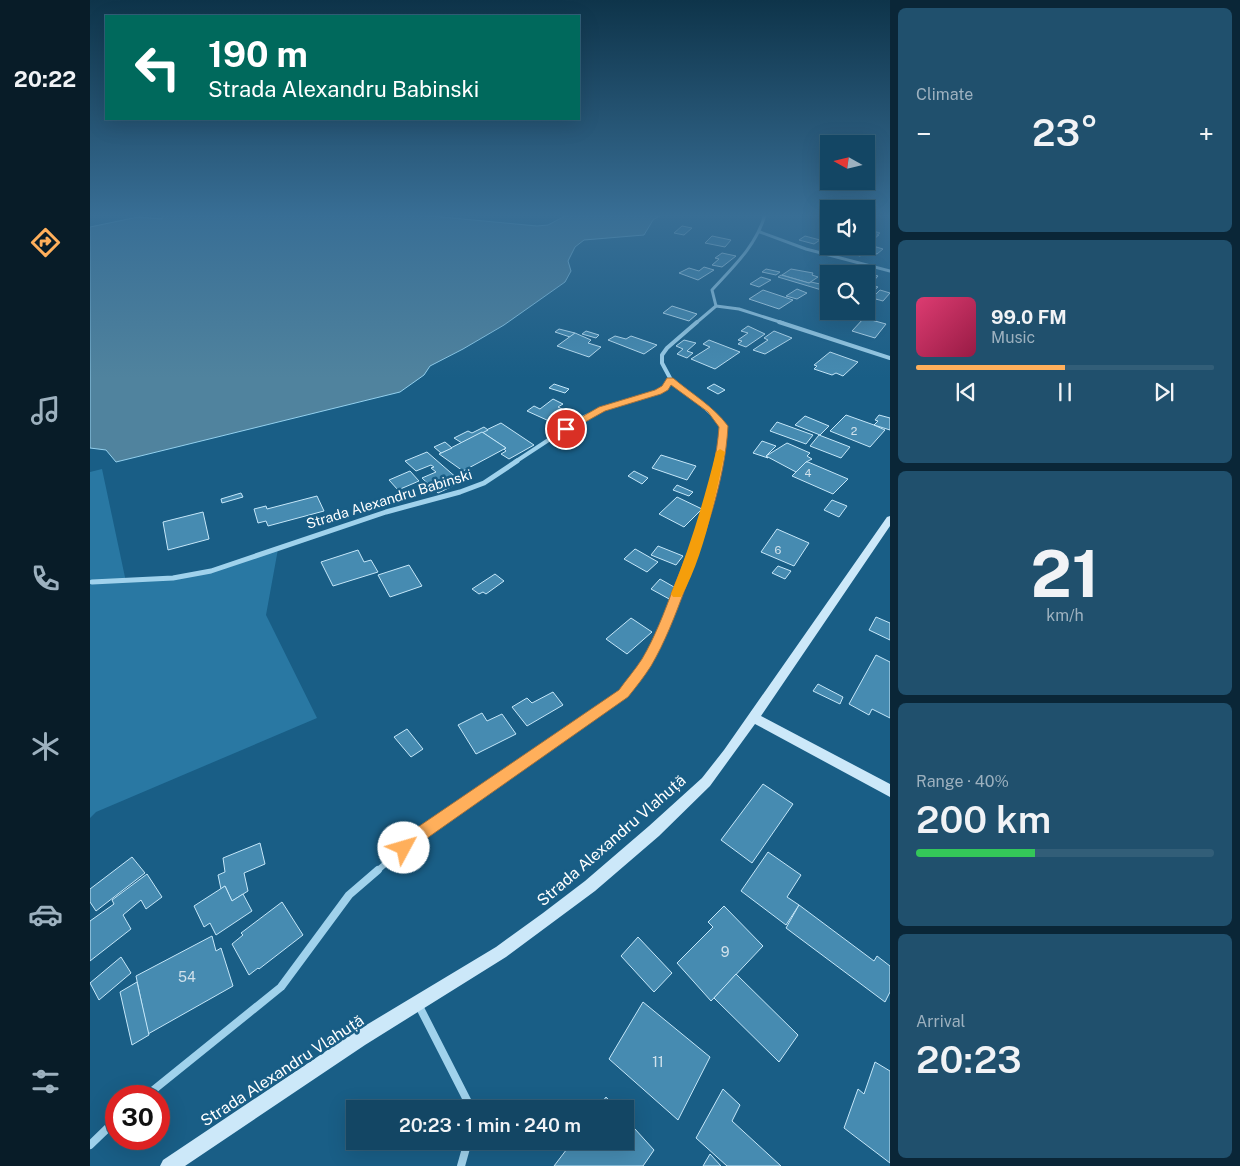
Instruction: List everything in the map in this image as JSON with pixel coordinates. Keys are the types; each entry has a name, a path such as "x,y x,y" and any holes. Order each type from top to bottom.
{"street":[{"path":"716,306 712,290 731,269"},
{"path":"160,1085 280,987 349,894 417,836 623,694 645,664 661,636 692,556 708,506 722,442 723,426 711,411 689,396 670,379 670,374 661,361 661,356 667,348 716,306 739,309 890,358"},
{"name":"Strada Alexandru Babinski","path":"92,582 173,578 211,571 386,512 476,486 484,483 582,418 602,409 658,392 665,388 670,379"},
{"name":"Strada Аlexandru Vlahuță","path":"169,1166 358,1039 501,952 590,886 654,831 706,782 754,718 890,519"},
{"path":"754,718 890,791"},
{"path":"418,1003 467,1100"},
{"path":"90,1145 105,1131"},
{"path":"461,1166 465,1150"}],"shaded area":[{"path":"90,269 571,269 565,282 504,325 430,366 424,375 400,392 116,462 106,450 90,448"},
{"path":"102,469 126,582 211,571 278,549 266,615 317,718 96,812 90,818 90,472"}],"building":[{"path":"686,269 714,270 698,280 679,273"},
{"path":"768,269 780,272 776,275 762,272"},
{"path":"793,269 813,273 812,275 818,277 809,283 782,275"},
{"path":"781,275 820,284 820,290 778,277"},
{"path":"761,277 771,280 759,287 750,284"},
{"path":"797,289 807,293 797,299 786,296"},
{"path":"763,290 793,300 779,309 749,299"},
{"path":"880,290 890,293 883,301 875,299 875,295"},
{"path":"672,306 697,314 689,321 663,313"},
{"path":"862,320 871,320 886,324 875,338 852,331"},
{"path":"748,326 765,334 746,347 738,344 742,341 738,340 748,333 741,331"},
{"path":"559,329 575,333 570,337 555,332"},
{"path":"586,331 599,335 596,338 582,334"},
{"path":"774,331 792,338 765,354 753,350 768,340 764,338"},
{"path":"575,333 591,340 588,343 601,347 589,357 557,346"},
{"path":"615,336 626,339 631,336 657,345 644,354 608,340"},
{"path":"684,340 696,343 687,351 693,353 687,358 677,354 683,349 676,346"},
{"path":"709,340 740,352 715,369 691,359 710,347 703,344"},
{"path":"830,352 858,362 843,376 836,373 832,375 814,369 817,366 814,365"},
{"path":"554,384 569,389 565,393 549,388"},
{"path":"714,384 725,390 718,394 707,388"},
{"path":"553,399 563,404 558,407 564,410 549,421 527,411 534,406 540,409"},
{"path":"846,415 885,430 870,447 830,431"},
{"path":"879,415 890,418 890,430 874,425 878,421 875,420"},
{"path":"805,416 829,426 820,435 795,425"},
{"path":"777,422 813,435 806,444 770,431"},
{"path":"501,423 534,445 509,459 501,454 506,451 504,449 506,448 482,432"},
{"path":"484,427 488,430 462,443 454,438 468,431 472,433"},
{"path":"482,432 506,448 463,471 439,454"},
{"path":"819,435 850,447 841,458 810,446"},
{"path":"762,441 776,446 766,456 768,458 753,453"},
{"path":"445,442 452,448 441,453 434,447"},
{"path":"787,443 810,453 807,456 812,459 796,472 766,456"},
{"path":"427,452 458,479 451,482 455,485 438,493 422,478 436,472 431,468 434,467 431,465 416,471 405,461"},
{"path":"661,455 696,466 687,480 652,468"},
{"path":"806,462 848,479 833,494 792,476"},
{"path":"410,471 419,481 398,490 389,480"},
{"path":"634,471 648,478 642,484 628,476"},
{"path":"677,485 693,492 689,496 673,490"},
{"path":"241,493 243,497 222,503 221,499"},
{"path":"317,496 324,511 268,526 266,521 258,523 254,509 266,506 267,509"},
{"path":"677,497 702,509 684,527 659,514"},
{"path":"832,500 847,506 839,517 824,510"},
{"path":"203,512 209,539 168,550 163,522"},
{"path":"777,529 809,543 794,566 761,552"},
{"path":"658,546 683,556 676,565 651,555"},
{"path":"635,549 658,562 647,572 624,559"},
{"path":"358,550 364,562 371,560 378,572 333,586 321,562"},
{"path":"409,565 422,586 390,597 378,575"},
{"path":"778,566 791,571 785,579 772,573"},
{"path":"495,574 504,581 486,594 483,592 479,594 472,589"},
{"path":"660,579 681,591 671,600 651,589"},
{"path":"876,617 890,623 890,640 869,630"},
{"path":"631,618 652,632 627,654 606,639"},
{"path":"876,655 890,662 890,718 872,709 869,715 849,704"},
{"path":"818,684 843,697 840,704 813,691"},
{"path":"553,692 563,705 527,726 512,707 527,698 532,703"},
{"path":"482,713 487,721 502,714 516,734 476,754 458,725"},
{"path":"407,729 423,749 411,757 394,737"},
{"path":"763,784 793,804 752,863 721,840"},
{"path":"260,843 265,864 244,873 248,891 232,901 225,886 221,889 218,875 225,872 223,858"},
{"path":"768,852 801,875 787,897 799,905 786,925 741,891"},
{"path":"132,857 145,873 96,911 90,902 90,889"},
{"path":"147,874 162,897 146,909 141,900 123,915 131,929 90,961 90,921 114,904 112,900"},
{"path":"225,886 232,901 243,894 252,911 216,935 210,923 204,927 194,906"},
{"path":"282,902 303,935 249,975 232,944 243,935 241,933"},
{"path":"799,905 874,961 877,956 890,966 890,992 885,1002 786,928"},
{"path":"724,906 763,946 711,1001 677,963 713,927 708,922"},
{"path":"212,936 216,951 221,948 233,986 148,1034 136,976"},
{"path":"638,937 672,973 654,992 621,956"},
{"path":"121,957 131,973 99,1000 90,983"},
{"path":"736,974 798,1035 779,1062 714,998"},
{"path":"137,982 149,1035 132,1045 120,992"},
{"path":"643,1002 710,1057 678,1120 609,1059"},
{"path":"875,1062 890,1071 890,1163 844,1128 858,1089 864,1094"},
{"path":"723,1089 740,1105 732,1121 781,1166 727,1166 696,1138"},
{"path":"634,1128 654,1150 643,1166 554,1166 566,1150 634,1150"},
{"path":"710,1154 721,1166 703,1166"}],"slow traffic":[{"path":"677,594 692,556 708,506 720,452"}],"route":[{"path":"404,848 417,836 623,694 645,664 661,636 692,556 708,506 722,442 723,426 711,411 689,396 670,379 665,388 658,392 602,409 582,418 566,429"}]}
